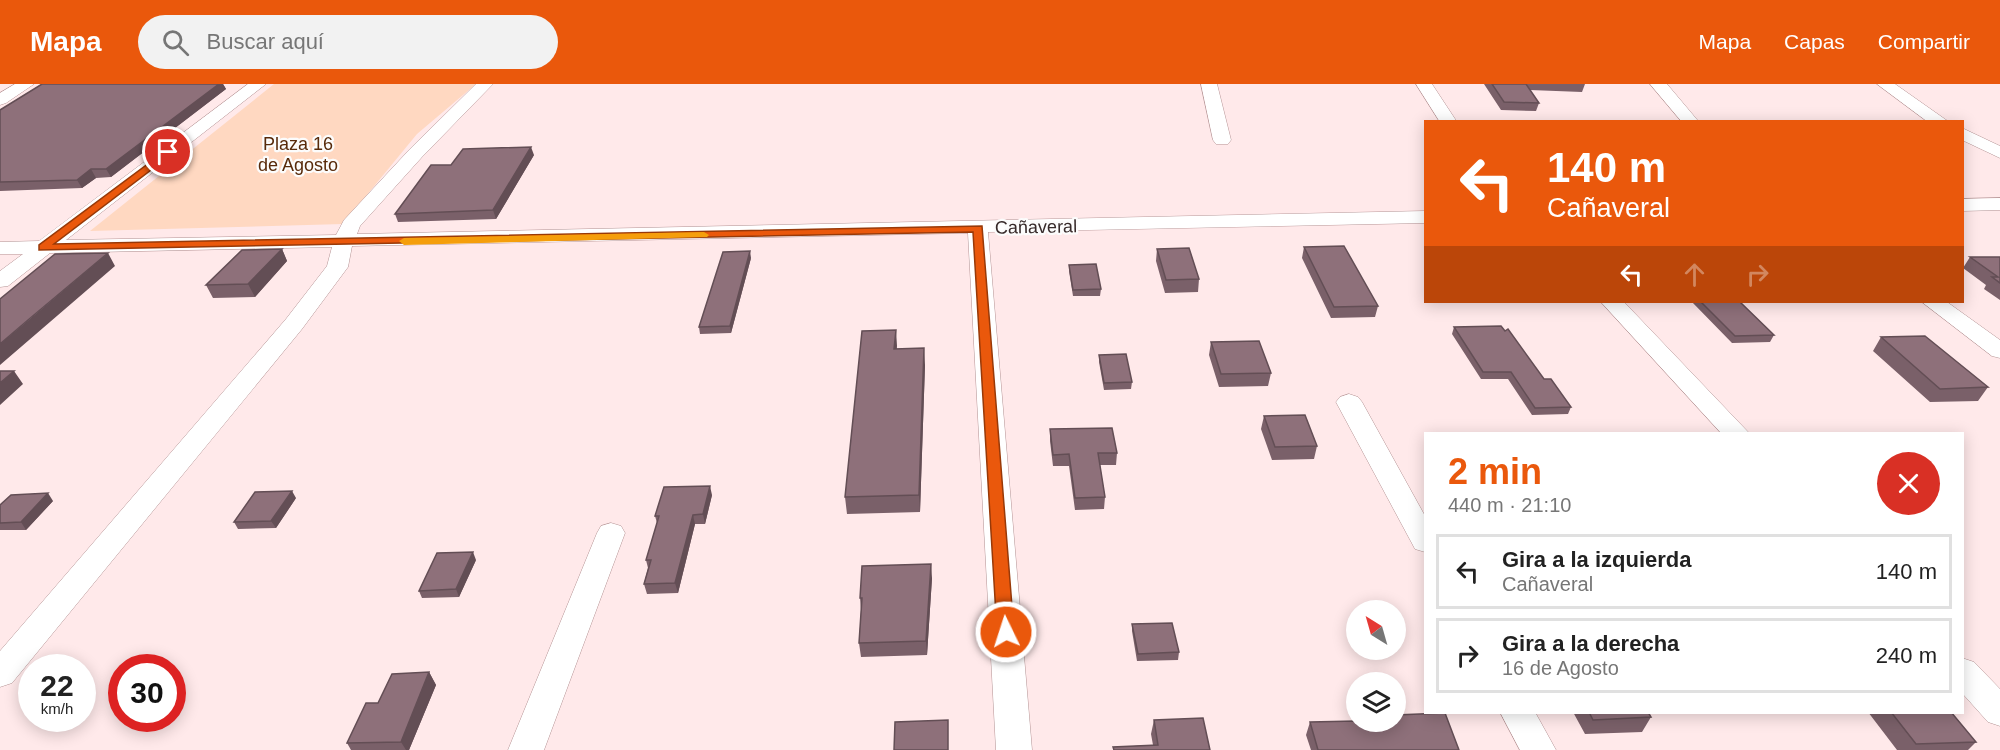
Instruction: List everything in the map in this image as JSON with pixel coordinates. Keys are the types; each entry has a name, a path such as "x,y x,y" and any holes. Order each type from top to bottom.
{"street":[{"path":"0,100 26,84"},
{"path":"0,281 258,84"},
{"path":"0,674 294,324 337,267 351,224 416,153 485,84"},
{"path":"1209,84 1222,140"},
{"path":"1424,84 1448,120"},
{"path":"1658,84 1690,120"},
{"path":"1885,84 1937,120"},
{"path":"1964,134 2000,153"},
{"path":"1964,205 2000,204"},
{"name":"Cañaveral","path":"0,248 343,243 1424,217"},
{"path":"978,229 1014,750"},
{"path":"1613,303 1735,432"},
{"path":"1934,303 2000,351"},
{"path":"1349,402 1424,540"},
{"path":"526,750 611,533"},
{"path":"1964,673 2000,712"},
{"path":"1518,714 1538,750"}],"green space":[{"name":"Plaza 16 de Agosto","path":"274,84 476,84 417,134 343,224 90,231"}],"building":[{"path":"42,84 219,84 106,169 91,169 77,180 0,182 0,110"},
{"path":"1492,84 1526,84 1539,103 1504,102"},
{"path":"531,147 493,210 395,214 431,165 451,165 463,149"},
{"path":"1344,246 1378,306 1334,307 1304,247"},
{"path":"1189,248 1199,279 1166,280 1157,249"},
{"path":"282,249 248,284 206,285 242,250"},
{"path":"750,251 730,326 699,327 723,252"},
{"path":"108,253 0,344 0,299 55,254"},
{"path":"1970,257 2000,257 2000,283 1992,277 1998,277"},
{"path":"1096,264 1101,289 1073,290 1069,265"},
{"path":"1702,303 1741,303 1774,335 1735,336"},
{"path":"1501,326 1505,331 1508,329 1544,379 1551,379 1571,407 1535,408 1511,372 1483,372 1454,327"},
{"path":"896,330 894,349 924,348 919,495 845,497 862,331"},
{"path":"1925,336 1988,387 1940,389 1881,337"},
{"path":"1259,341 1271,373 1221,374 1211,342"},
{"path":"1126,354 1132,382 1104,383 1099,355"},
{"path":"0,371 14,371 0,383"},
{"path":"1305,415 1317,446 1275,447 1264,416"},
{"path":"1112,428 1117,453 1098,453 1105,497 1075,498 1069,454 1053,455 1050,429"},
{"path":"710,486 703,514 693,515 675,583 644,584 651,560 646,560 659,516 655,516 664,487"},
{"path":"292,491 271,521 234,522 255,492"},
{"path":"48,493 21,522 0,523 0,505 11,495"},
{"path":"473,552 456,589 419,591 437,553"},
{"path":"931,564 926,641 859,643 862,566"},
{"path":"1172,623 1179,652 1138,654 1132,624"},
{"path":"429,672 401,742 347,743 366,703 378,703 392,674"},
{"path":"1445,714 1459,750 1318,750 1310,722 1346,721 1346,732 1406,732 1406,715"},
{"path":"1590,714 1649,714 1651,717 1593,720"},
{"path":"1893,714 1953,714 1976,742 1916,744"},
{"path":"1203,718 1210,750 1114,750 1113,747 1158,745 1154,720"},
{"path":"948,720 948,750 894,750 895,722"}],"slow traffic":[{"path":"404,241 704,235"}],"route":[{"path":"168,152 42,248 978,229 1006,632"}]}
